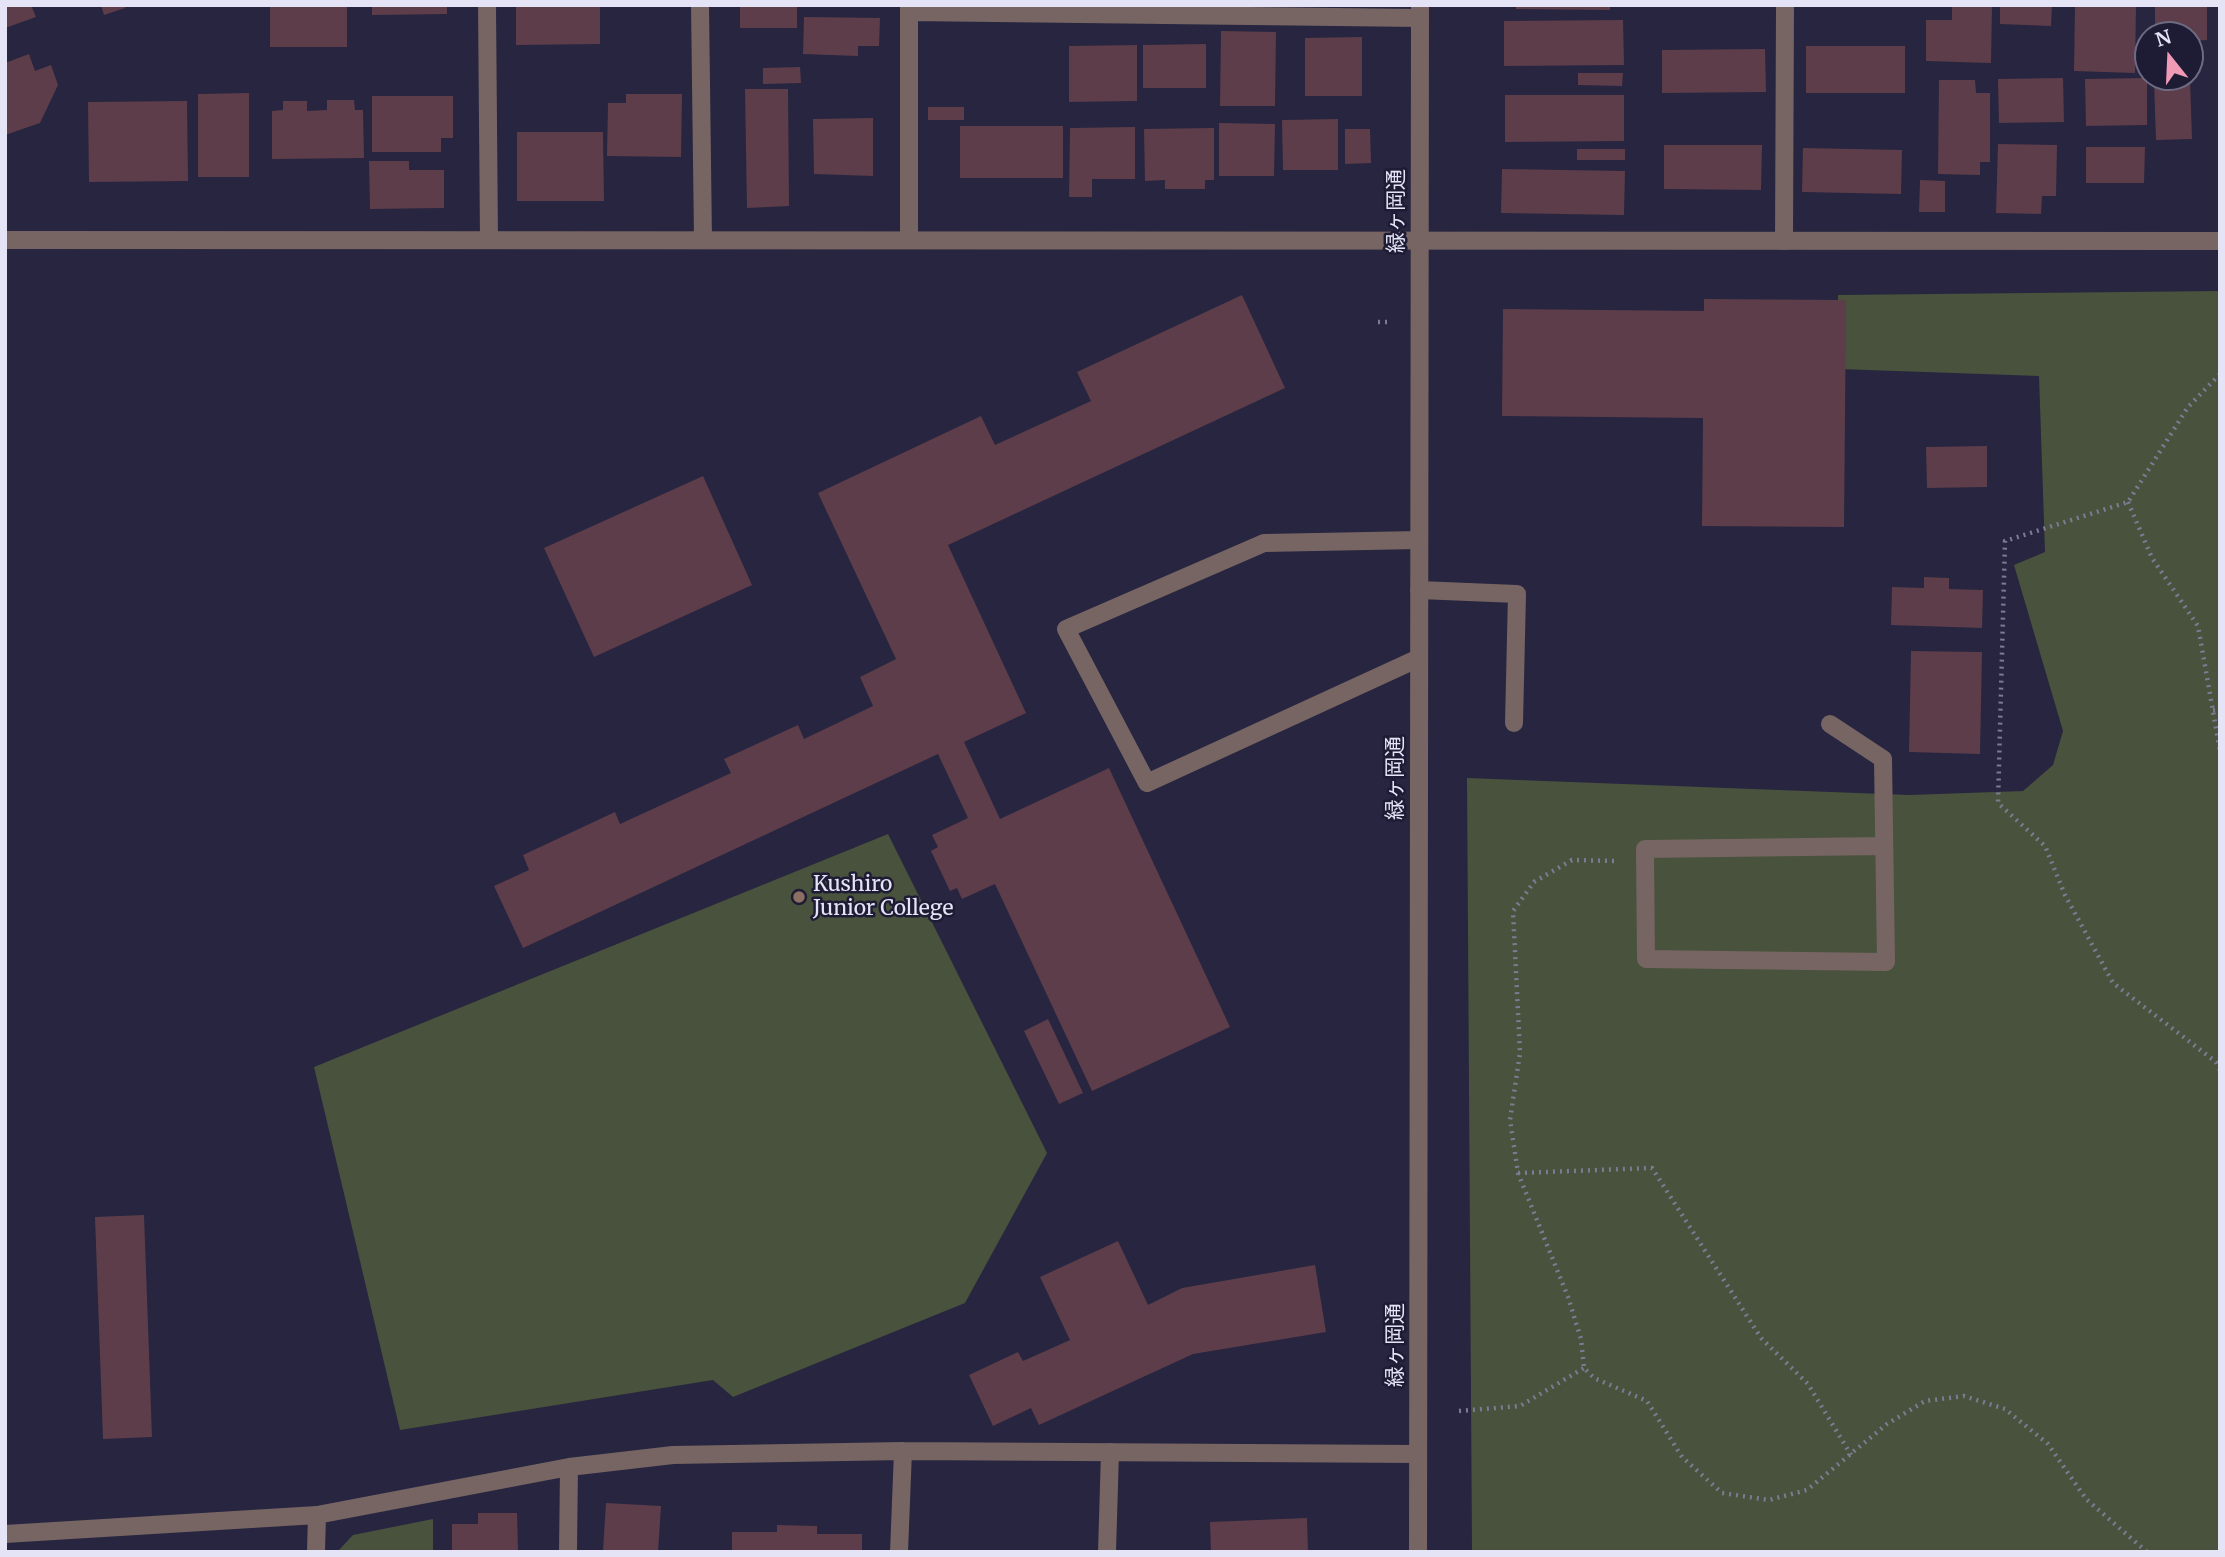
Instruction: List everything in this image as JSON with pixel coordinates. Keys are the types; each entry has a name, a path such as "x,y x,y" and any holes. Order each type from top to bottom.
{"street":[{"path":"486,5 489,240"},
{"path":"700,5 703,240"},
{"path":"1784,241 1785,5"},
{"path":"909,240 909,9 1420,11"},
{"name":"緑ヶ岡通","path":"1418,1552 1420,11"},
{"path":"5,240 2220,241"},
{"path":"1419,540 1264,543 1066,629 1147,783 1419,658"},
{"path":"1419,590 1517,594 1514,723"},
{"path":"1830,724 1883,759 1886,962 1646,959 1645,849 1884,846"},
{"path":"5,1534 317,1515 569,1467 673,1455 904,1451 1418,1454"},
{"path":"899,1552 904,1451"},
{"path":"1107,1552 1110,1452"},
{"path":"568,1552 569,1467"},
{"path":"316,1552 317,1515"}],"path":[{"path":"2220,374 2188,407 2128,502 2005,541 1998,803 2045,846 2065,895 2113,983 2216,1062 2220,1070"},
{"path":"2128,502 2152,558 2198,626 2220,751"},
{"path":"2213,710 2220,709"},
{"path":"1645,862 1572,860 1534,882 1513,911 1520,1053 1510,1120 1518,1173 1568,1297 1581,1339 1584,1368 1594,1378 1647,1401 1682,1457 1722,1493 1769,1500 1807,1490 1887,1424 1925,1401 1964,1396 2005,1409 2048,1444 2086,1499 2147,1552"},
{"path":"1518,1173 1652,1168 1761,1338 1808,1384 1851,1455"},
{"path":"1459,1411 1520,1406 1584,1368"}],"green space":[{"path":"2220,291 2220,1552 1472,1552 1467,778 1909,795 2023,791 2053,765 2063,731 2014,565 2045,552 2039,376 1839,369 1838,295"},
{"path":"888,834 1047,1153 965,1303 733,1397 713,1380 400,1430 314,1067"},
{"path":"433,1519 433,1552 337,1552 353,1535"}],"building":[{"path":"5,5 31,5 36,17 5,28"},
{"path":"101,5 124,5 125,8 104,15"},
{"path":"270,5 347,5 347,47 270,47"},
{"path":"372,5 447,5 447,14 372,15"},
{"path":"740,5 797,5 797,28 740,28"},
{"path":"1516,5 1610,5 1610,10 1516,9"},
{"path":"1952,5 1992,5 1991,63 1926,61 1926,20 1952,20"},
{"path":"2000,5 2052,5 2051,26 2000,24"},
{"path":"2075,5 2136,5 2134,73 2074,71"},
{"path":"2155,5 2207,5 2207,40 2204,40 2204,21 2155,21"},
{"path":"516,7 600,7 600,44 516,45"},
{"path":"804,17 880,18 879,46 858,46 858,56 803,54"},
{"path":"1623,20 1624,65 1504,66 1504,21"},
{"path":"1221,31 1276,32 1275,106 1220,106"},
{"path":"1362,37 1362,96 1305,96 1305,38"},
{"path":"1206,44 1206,88 1143,88 1143,45"},
{"path":"1137,45 1137,101 1069,102 1069,46"},
{"path":"1806,46 1905,46 1905,93 1806,93"},
{"path":"1765,49 1766,92 1662,93 1662,50"},
{"path":"29,54 35,71 51,65 58,85 40,123 5,135 5,63"},
{"path":"800,67 801,83 763,84 763,68"},
{"path":"1578,73 1623,73 1622,86 1578,85"},
{"path":"2063,78 2064,122 1999,123 1998,79"},
{"path":"2134,78 2134,91 2147,91 2147,125 2086,126 2085,79"},
{"path":"1939,80 1975,80 1976,93 1990,93 1990,162 1980,162 1980,175 1938,174"},
{"path":"745,89 788,89 789,206 747,208"},
{"path":"2154,91 2190,91 2192,139 2156,140"},
{"path":"249,93 249,177 198,177 198,94"},
{"path":"626,94 682,94 681,157 607,156 608,103 626,103"},
{"path":"1505,95 1624,95 1624,141 1505,142"},
{"path":"372,96 453,96 453,138 441,138 441,152 372,152"},
{"path":"327,100 354,100 355,110 363,110 364,158 272,159 272,111 283,110 283,101 307,101 307,111 327,110"},
{"path":"187,101 188,181 89,182 88,102"},
{"path":"928,107 964,107 964,120 928,120"},
{"path":"873,118 873,176 814,174 813,119"},
{"path":"1338,119 1338,170 1283,170 1282,120"},
{"path":"1219,123 1275,124 1274,176 1219,176"},
{"path":"960,126 1063,126 1063,178 960,178"},
{"path":"1135,127 1135,179 1092,179 1092,197 1069,197 1070,128"},
{"path":"1214,128 1214,180 1205,180 1205,189 1165,189 1165,180 1145,181 1144,129"},
{"path":"1345,129 1370,129 1371,163 1345,164"},
{"path":"517,132 603,132 604,201 517,201"},
{"path":"1998,144 2057,145 2056,196 2042,196 2041,214 1996,213"},
{"path":"1664,145 1762,145 1761,190 1664,189"},
{"path":"2086,147 2145,147 2144,183 2086,183"},
{"path":"1803,148 1902,150 1901,194 1802,192"},
{"path":"1577,149 1625,149 1625,160 1577,160"},
{"path":"369,161 409,161 409,170 444,170 444,208 370,209"},
{"path":"1502,169 1625,171 1624,215 1501,213"},
{"path":"1920,180 1945,181 1945,212 1919,212"},
{"path":"1242,295 1285,388 948,545 1026,713 964,742 1000,819 1109,768 1230,1027 1092,1091 995,884 962,899 957,888 950,891 931,851 938,847 932,835 968,818 938,754 523,948 494,886 529,870 523,855 615,812 620,824 731,773 724,759 798,725 804,739 873,706 860,677 896,659 818,493 981,416 995,445 1091,401 1077,372"},
{"path":"1704,299 1846,300 1844,527 1702,526 1703,418 1502,416 1503,309 1704,311"},
{"path":"1987,446 1987,487 1927,488 1926,447"},
{"path":"703,476 752,585 594,657 544,548"},
{"path":"1924,577 1949,578 1949,589 1983,590 1982,628 1891,625 1892,587 1924,588"},
{"path":"1911,651 1982,652 1980,754 1909,752"},
{"path":"1048,1019 1083,1093 1059,1104 1024,1031"},
{"path":"144,1215 152,1437 103,1439 95,1217"},
{"path":"1118,1241 1148,1305 1182,1288 1315,1265 1326,1332 1193,1354 1039,1425 1031,1408 993,1426 969,1375 1018,1352 1023,1361 1070,1340 1040,1277"},
{"path":"606,1503 661,1506 658,1552 603,1551"},
{"path":"478,1513 517,1513 518,1552 452,1552 452,1524 478,1524"},
{"path":"1307,1518 1308,1552 1211,1552 1210,1522"},
{"path":"777,1525 817,1526 817,1534 862,1534 862,1552 732,1552 732,1532 777,1532"}],"place":[{"name":"Kushiro Junior College","path":"799,897"}]}
